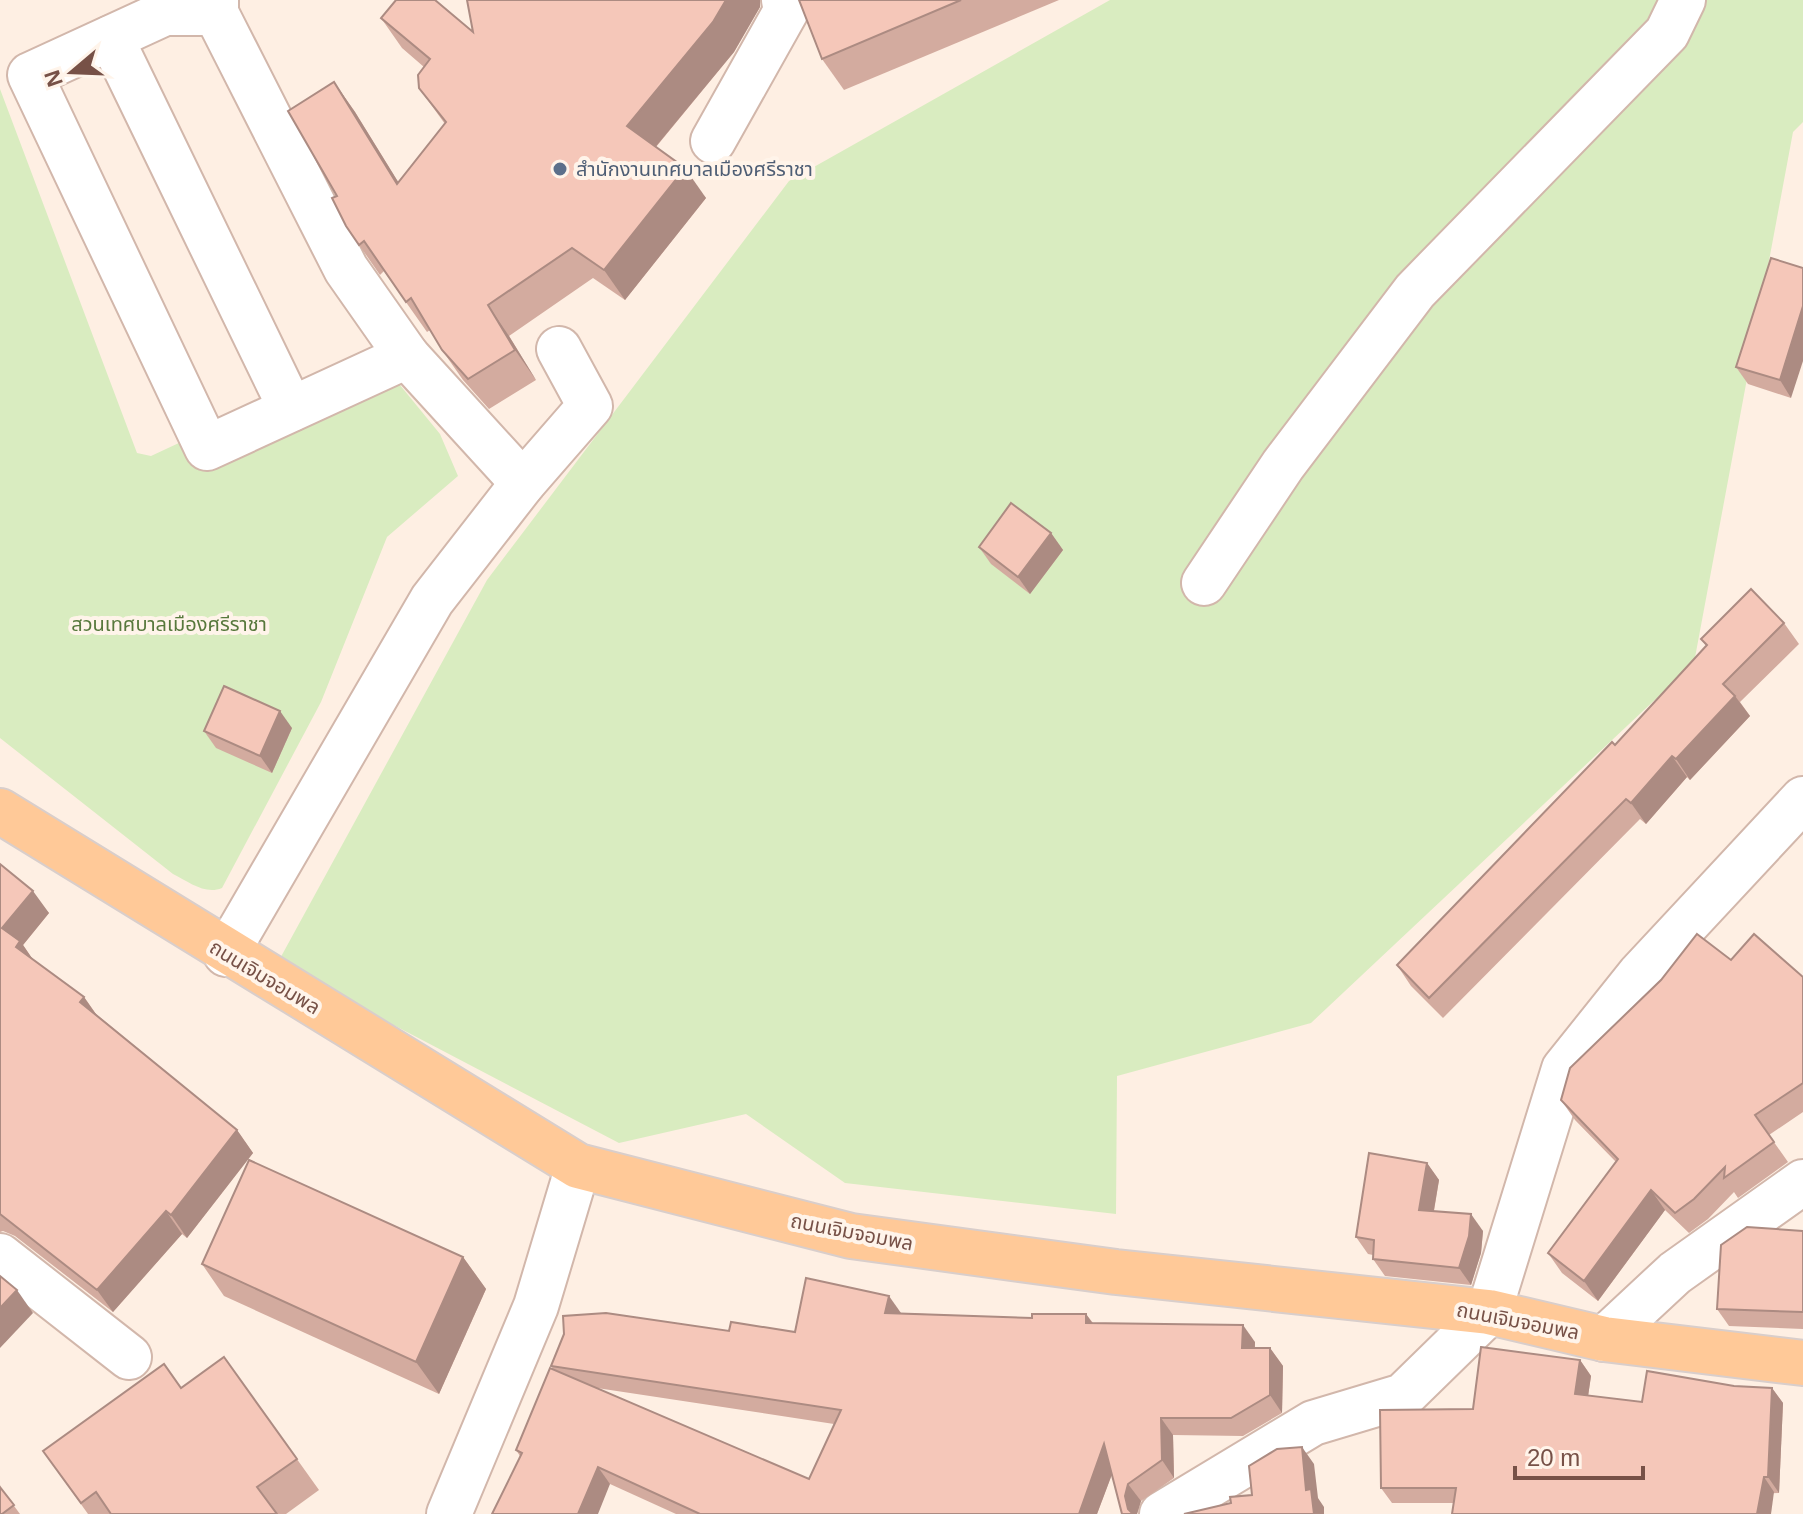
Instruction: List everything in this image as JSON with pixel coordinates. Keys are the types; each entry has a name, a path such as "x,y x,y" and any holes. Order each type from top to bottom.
{"main road":[{"name":"ถนนเจิมจอมพล","path":"0,811 226,954 578,1166 851,1236 1116,1272 1489,1312 1604,1339 1803,1363"}],"street":[{"path":"713,141 786,11 784,0"},
{"path":"1204,583 1283,465 1415,291 1667,33 1683,0"},
{"path":"407,356 207,448 30,75 165,13 216,6 346,269 407,356 523,483"},
{"path":"111,38 291,409"},
{"path":"226,954 432,600 523,483 590,406 559,349"},
{"path":"1162,1514 1313,1423 1403,1396 1489,1312 1564,1069 1640,974 1803,799"},
{"path":"449,1514 536,1306 578,1166"},
{"path":"1604,1339 1675,1273 1803,1182"},
{"path":"0,1256 129,1357"}],"green space":[{"path":"1110,0 1803,0 1803,122 1793,132 1694,663 1311,1023 1117,1076 1116,1214 845,1183 746,1114 619,1143 277,964 487,580 789,181"},
{"name":"สวนเทศบาลเมืองศรีราชา","path":"0,89 137,453 151,456 357,360 395,379 440,434 458,476 387,537 321,702 222,888 216,890 197,887 173,874 0,738"}],"building":[{"name":"สำนักงานเทศบาลเมืองศรีราชา","path":"396,0 435,0 473,32 467,0 726,0 713,22 627,126 685,168 604,270 572,248 488,305 515,350 468,379 442,350 411,298 406,302 364,241 359,245 346,226 332,198 337,196 288,111 334,82 397,184 446,122 419,88 418,75 430,59 381,18"},
{"path":"799,0 961,0 822,59"},
{"path":"1771,258 1803,268 1803,306 1780,380 1736,367"},
{"path":"1011,503 1051,533 1018,577 979,547"},
{"path":"1751,589 1784,623 1723,684 1735,696 1676,759 1672,756 1631,803 1626,799 1429,998 1397,965 1612,742 1615,745 1707,645 1701,639"},
{"path":"224,686 280,711 260,756 204,731"},
{"path":"0,864 33,891 2,928 20,941 16,947 84,997 80,1002 237,1130 171,1215 166,1211 97,1290 0,1214"},
{"path":"1697,934 1731,960 1754,934 1803,977 1803,1083 1755,1115 1774,1142 1724,1178 1725,1167 1694,1199 1675,1213 1651,1190 1584,1281 1548,1253 1618,1159 1561,1100 1570,1068 1661,980"},
{"path":"1369,1153 1427,1163 1419,1210 1471,1214 1469,1236 1459,1268 1373,1259 1374,1240 1356,1237"},
{"path":"249,1160 463,1257 416,1362 202,1264"},
{"path":"1747,1227 1803,1231 1803,1312 1717,1309 1721,1245"},
{"path":"0,1276 17,1290 0,1308"},
{"path":"806,1278 889,1296 885,1313 1032,1318 1032,1314 1086,1314 1086,1323 1243,1325 1242,1348 1270,1348 1270,1395 1231,1418 1161,1418 1162,1460 1128,1484 1125,1496 1128,1509 1133,1514 1122,1514 1104,1444 1079,1514 700,1514 598,1467 578,1514 492,1514 522,1453 516,1450 550,1368 809,1479 841,1410 551,1366 564,1334 563,1316 606,1313 729,1331 731,1322 795,1332"},
{"path":"1481,1347 1580,1360 1575,1394 1642,1402 1647,1371 1734,1386 1772,1388 1768,1477 1764,1477 1757,1514 1452,1514 1456,1488 1381,1488 1380,1410 1473,1409"},
{"path":"224,1357 297,1459 257,1487 277,1514 111,1514 96,1492 81,1503 43,1451 164,1364 181,1388"},
{"path":"1302,1447 1306,1490 1311,1489 1314,1514 1184,1514 1231,1503 1230,1497 1252,1495 1249,1466 1277,1449"},
{"path":"0,1487 14,1505 2,1514 0,1514"}],"place":[{"name":"สำนักงานเทศบาลเมืองศรีราชา","path":"560,169"}]}
